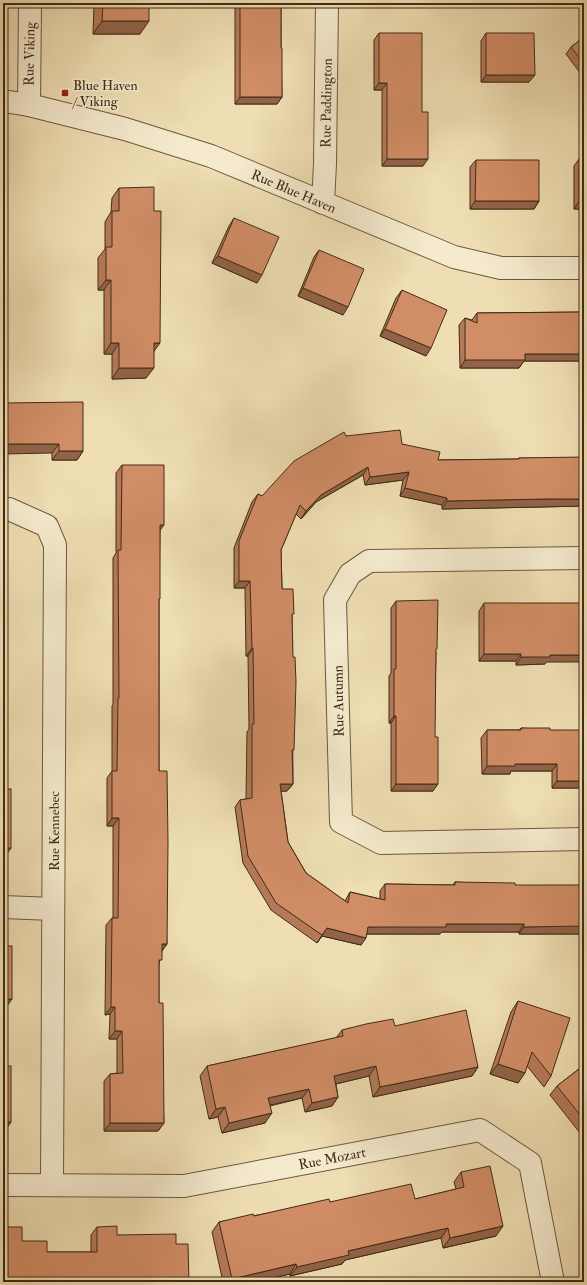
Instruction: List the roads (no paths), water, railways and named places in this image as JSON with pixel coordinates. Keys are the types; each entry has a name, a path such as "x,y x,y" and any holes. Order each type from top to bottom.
{"street":[{"name":"Rue Viking","path":"29,105 30,3"},
{"name":"Rue Paddington","path":"323,203 325,164 327,3"},
{"name":"Rue Blue Haven","path":"3,102 29,105 125,129 211,156 454,258 501,268 584,268"},
{"name":"Rue Kennebec","path":"3,509 9,509 47,526 55,545 52,1185"},
{"name":"Rue Autumn","path":"584,558 369,561 350,574 335,600 341,822 381,843 584,840"},
{"path":"3,907 53,909"},
{"name":"Rue Mozart","path":"3,1185 184,1186 480,1130 530,1163 553,1282"}],"place":[{"name":"Blue Haven / Viking","path":"65,93"}]}
